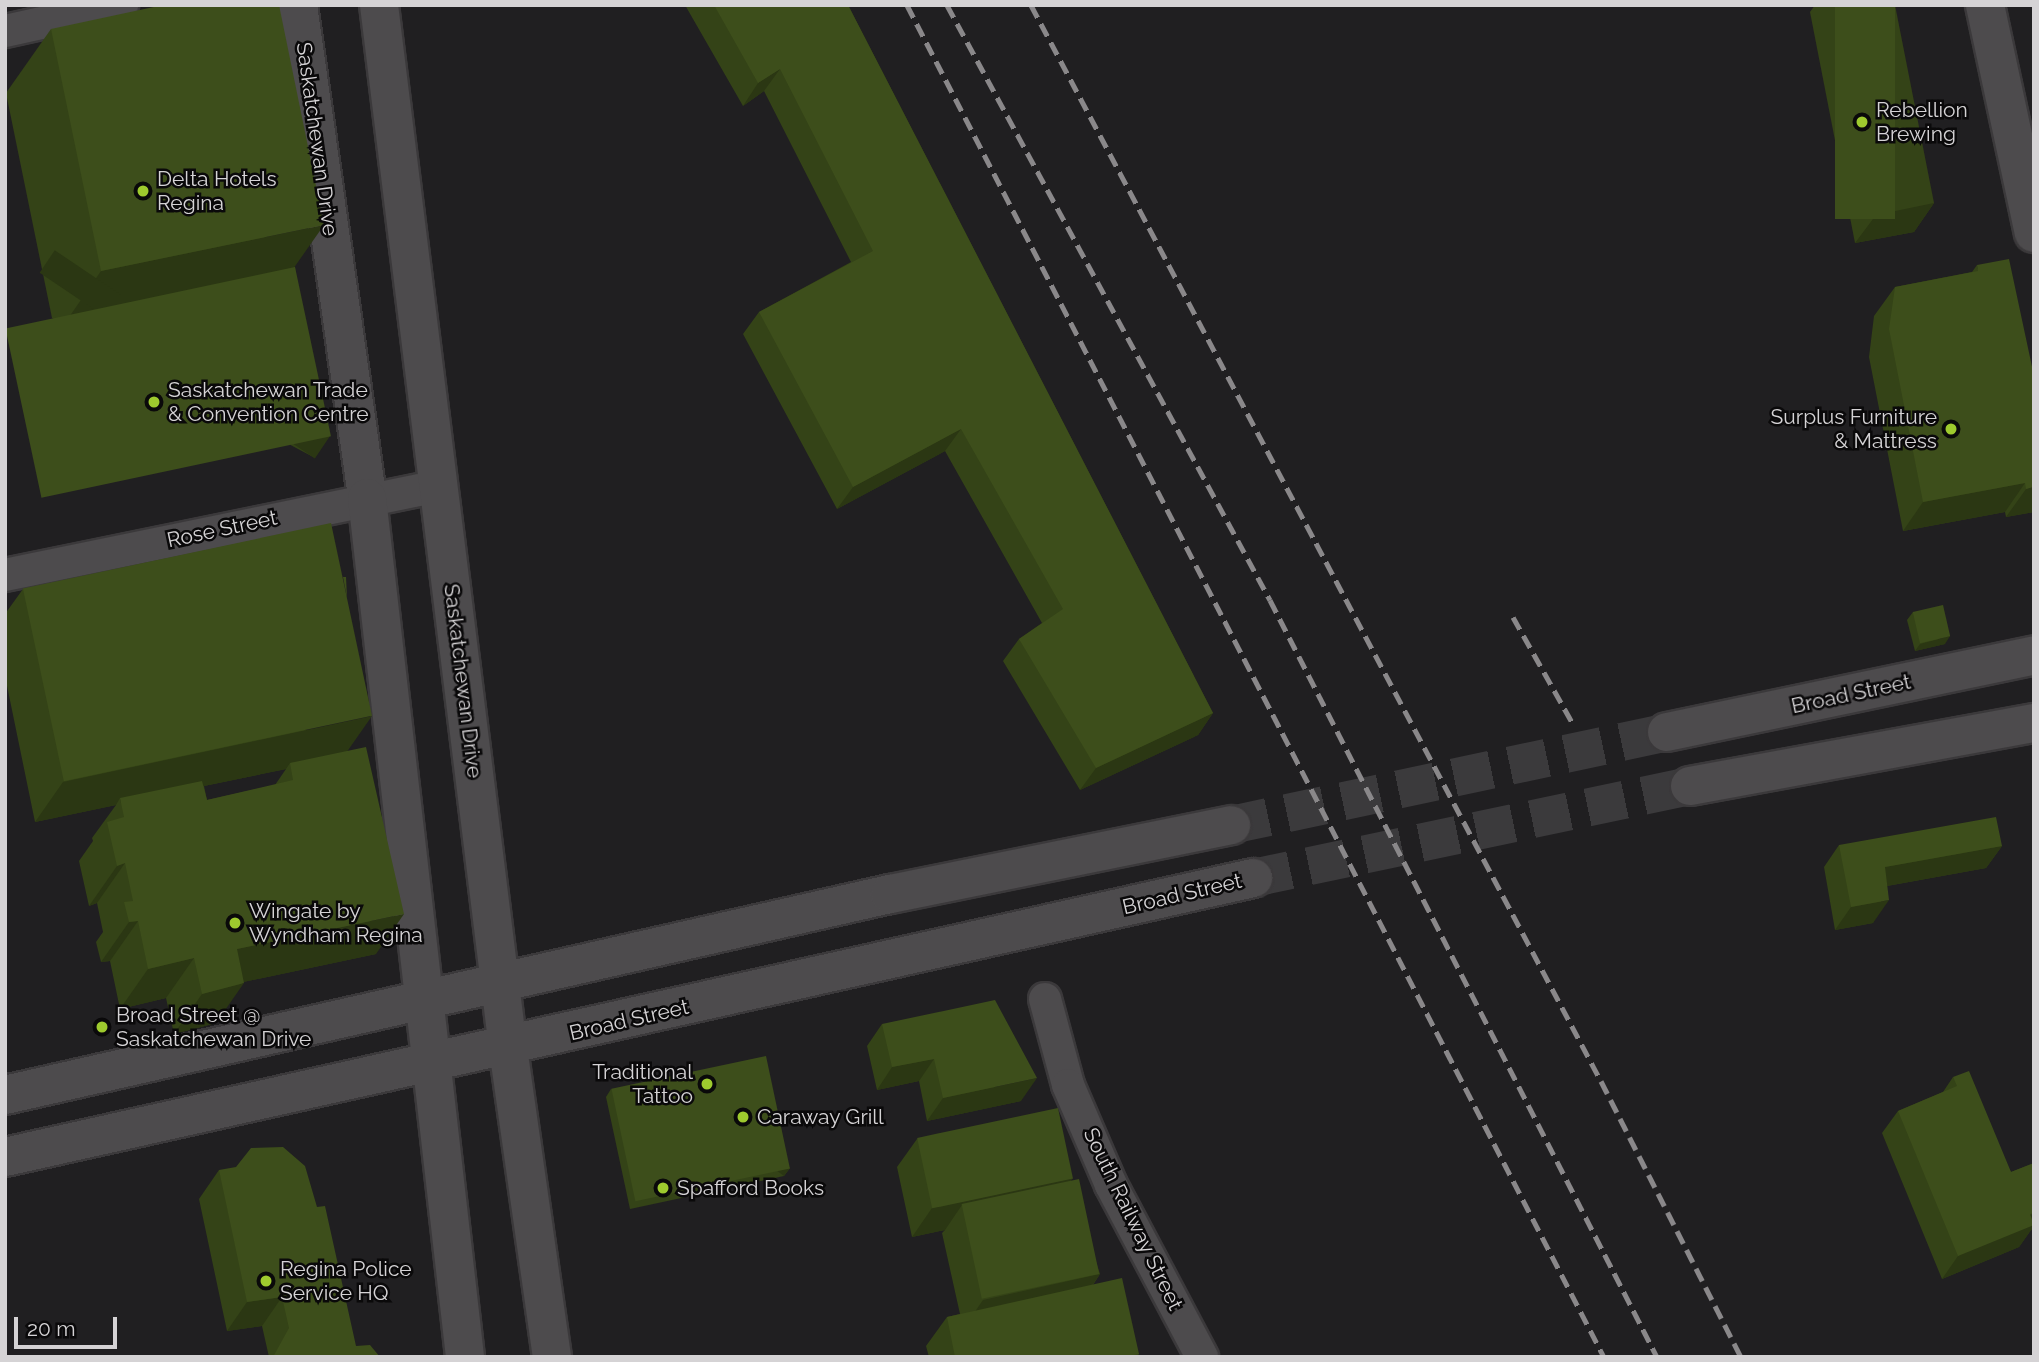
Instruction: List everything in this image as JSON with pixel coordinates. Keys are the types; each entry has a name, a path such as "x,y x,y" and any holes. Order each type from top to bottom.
{"main road":[{"name":"Saskatchewan Drive","path":"298,5 368,498 466,1357"},
{"name":"Saskatchewan Drive","path":"379,5 508,1048 552,1357"},
{"path":"1985,5 2034,233"},
{"name":"Broad Street","path":"1667,732 2034,655"},
{"path":"1690,786 2034,723"},
{"path":"5,1095 890,894 1231,825"},
{"name":"Broad Street","path":"5,1157 508,1048 1252,878"}],"street":[{"path":"5,31 122,5"},
{"name":"Rose Street","path":"5,575 368,498 438,486"},
{"name":"South Railway Street","path":"1045,999 1069,1085 1111,1185 1202,1357"}],"building":[{"path":"163,5 279,5 324,225 101,271 51,29"},
{"path":"714,5 848,5 1213,713 1096,768 1019,639 1063,609 961,429 853,487 759,312 873,251 780,69 758,83"},
{"name":"Rebellion Brewing","path":"1835,5 1895,5 1895,219 1835,219"},
{"name":"Surplus Furniture & Mattress","path":"2009,259 2034,376 2034,487 2026,489 2025,483 1923,502 1889,329 1895,287 1978,271 1977,265"},
{"name":"Saskatchewan Trade & Convention Centre","path":"295,267 331,436 41,498 5,329"},
{"path":"331,523 372,716 64,781 23,588"},
{"path":"343,577 346,577 347,598"},
{"path":"1943,605 1950,636 1920,643 1913,612"},
{"name":"Wingate by Wyndham Regina","path":"366,747 404,914 237,949 244,983 202,994 194,958 148,969 138,921 129,922 124,902 133,901 125,863 117,866 107,822 124,817 120,798 202,781 207,800 293,780 290,763"},
{"path":"1996,817 2002,846 1885,867 1889,900 1851,907 1839,845"},
{"path":"995,1000 1037,1078 943,1098 934,1059 892,1067 882,1024"},
{"path":"766,1056 790,1168 635,1201 611,1089"},
{"path":"1969,1071 2011,1172 2034,1163 2034,1213 2030,1214 2034,1225 1958,1256 1898,1111 1957,1086 1953,1077"},
{"path":"1058,1108 1073,1178 932,1208 917,1138"},
{"path":"283,1147 305,1166 317,1207 325,1206 356,1346 370,1345 380,1357 273,1357 289,1328 282,1297 247,1302 219,1170 236,1167 251,1148"},
{"path":"1079,1179 1099,1274 982,1299 962,1204"},
{"path":"1122,1278 1139,1354 1126,1357 955,1357 947,1317"}],"tunnel":[{"path":"1231,825 1667,732"},
{"path":"1253,878 1690,786"}],"railway":[{"path":"907,5 1604,1357"},
{"path":"947,5 1270,600 1657,1357"},
{"path":"1031,5 1601,1081 1741,1357"},
{"path":"1513,617 1573,724"}],"place":[{"name":"Rebellion Brewing","path":"1862,122"},
{"name":"Delta Hotels Regina","path":"143,191"},
{"name":"Saskatchewan Trade & Convention Centre","path":"154,402"},
{"name":"Surplus Furniture & Mattress","path":"1951,429"},
{"name":"Wingate by Wyndham Regina","path":"235,923"},
{"name":"Broad Street @ Saskatchewan Drive","path":"102,1027"},
{"name":"Traditional Tattoo","path":"707,1084"},
{"name":"Caraway Grill","path":"743,1117"},
{"name":"Spafford Books","path":"663,1188"},
{"name":"Regina Police Service HQ","path":"266,1281"}]}
